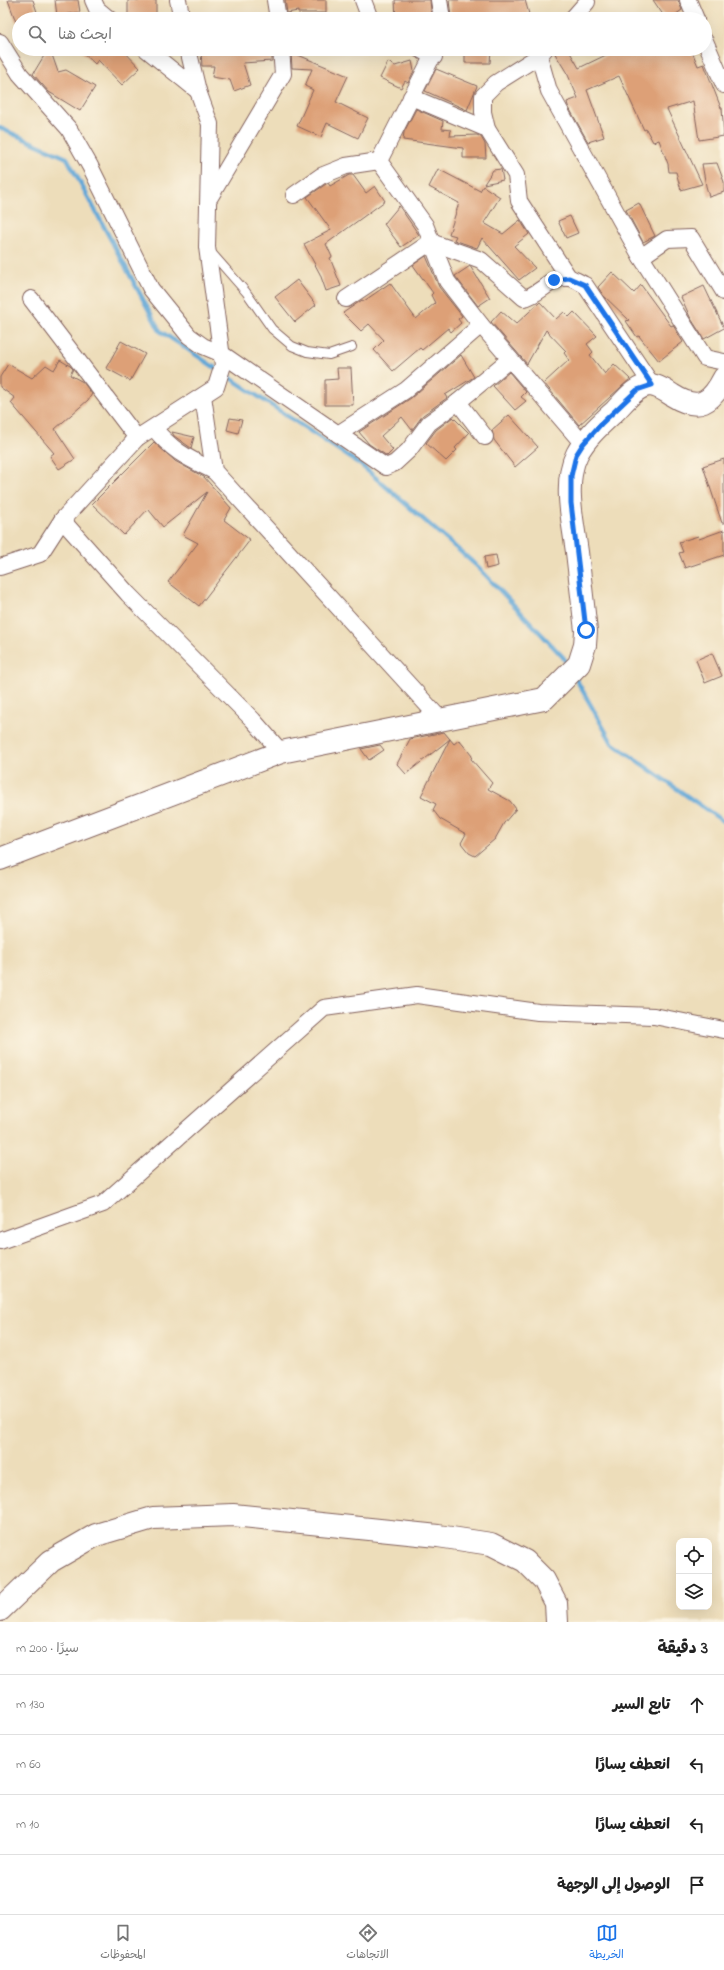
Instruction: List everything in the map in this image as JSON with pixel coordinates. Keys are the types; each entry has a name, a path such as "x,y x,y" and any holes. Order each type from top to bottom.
{"main road":[{"path":"0,859 281,752 544,699 579,664 585,645 586,630 571,503 571,476 576,455 583,444 601,424 637,390 652,385 682,401 694,404 705,402 715,395 724,378"},
{"path":"0,1610 51,1561 96,1535 153,1518 232,1515 492,1544 525,1561 544,1580 556,1603 557,1622"}],"street":[{"path":"93,0 97,9 101,12"},
{"path":"178,0 181,12"},
{"path":"276,0 277,12"},
{"path":"363,0 367,12"},
{"path":"439,0 441,12"},
{"path":"688,0 693,12"},
{"path":"578,12 588,1"},
{"path":"0,42 20,74 69,129 90,166 151,290 189,336 386,467 395,463 409,450 429,423 458,402 510,359"},
{"path":"155,56 198,91"},
{"path":"0,567 40,554 62,520 137,438 216,387 223,360 207,247 210,124 198,91 190,56"},
{"path":"209,198 283,74 282,56"},
{"path":"379,161 410,97 433,56"},
{"path":"536,56 496,83 483,96 483,112 486,129 516,175 519,201 569,278"},
{"path":"543,56 549,91 642,257 705,358 724,362"},
{"path":"711,56 724,85"},
{"path":"410,97 486,129"},
{"path":"294,195 321,176 346,166 379,161"},
{"path":"379,161 424,225 447,281 481,325 583,444"},
{"path":"642,257 666,239 691,238 724,292"},
{"path":"431,242 481,260 524,298 532,296 554,280 569,278 585,285 652,385"},
{"path":"346,299 431,242"},
{"path":"31,299 137,438"},
{"path":"338,434 406,390 481,325"},
{"path":"203,396 214,471"},
{"path":"458,402 485,437"},
{"path":"154,428 165,442 174,450 214,471 441,720"},
{"path":"62,520 128,594 253,720 281,752"},
{"path":"0,1241 103,1204 324,1008 417,995 538,1012 654,1016 724,1030"}],"lane":[{"path":"207,247 246,292 272,329 292,346 307,352 329,355 352,347"}],"building":[{"path":"8,0 33,0 37,12 12,12"},
{"path":"55,0 78,0 80,12 56,12"},
{"path":"128,0 156,0 156,12 128,12"},
{"path":"285,0 326,0 326,12 287,12"},
{"path":"395,0 430,0 431,12 396,12"},
{"path":"449,0 525,0 528,12 450,12"},
{"path":"653,0 678,0 682,10 679,12 661,12"},
{"path":"44,56 52,56 58,72 66,70 95,87 80,111 49,92 33,74"},
{"path":"86,56 129,56 140,68 122,85 98,60 95,64"},
{"path":"201,56 272,56 272,61 243,63 250,85 234,91 230,80 212,77 214,66 202,66"},
{"path":"291,56 300,56 348,76 336,102 368,118 358,138 327,123 321,137 297,126 313,90 305,86 312,69 292,68"},
{"path":"465,56 490,56 490,63 465,63"},
{"path":"556,56 572,56 579,68 604,56 694,56 698,66 704,64 722,108 724,136 699,140 693,101 667,109 702,184 681,190 676,172 669,172 668,164 659,140 653,142 646,129 644,130 619,76 587,90 604,137 588,142 568,106 567,102 578,98 568,75"},
{"path":"412,61 414,71 408,83 405,81 401,88 380,78 388,62 395,66"},
{"path":"436,69 477,86 467,110 425,91"},
{"path":"416,109 443,121 442,129 451,130 450,136 477,135 481,137 485,144 486,158 463,158 463,148 403,140 404,132"},
{"path":"717,163 724,182 724,192 709,197 702,164"},
{"path":"438,169 480,191 483,186 500,197 484,223 503,234 520,220 529,234 514,246 535,268 519,280 482,238 477,248 454,240 456,236 449,234 459,203 429,187"},
{"path":"501,169 503,180 484,184 493,170"},
{"path":"349,175 353,175 366,193 375,186 385,201 326,244 332,257 330,258 341,286 326,291 320,274 304,244 331,230 307,197 326,184 328,183 330,186"},
{"path":"639,203 655,236 643,242 626,210"},
{"path":"399,206 419,235 401,247 384,224"},
{"path":"570,216 578,233 566,238 558,221"},
{"path":"426,256 439,287 462,316 458,319 461,323 451,332 448,328 422,350 420,348 393,371 374,350 384,340 369,324 361,331 343,313 390,283 416,319 435,303 431,295 433,293 413,265"},
{"path":"470,266 490,298 478,306 455,276"},
{"path":"612,272 634,293 641,285 671,326 673,325 683,342 659,361 639,336 637,337 626,321 629,320 603,295 598,287"},
{"path":"297,280 316,305 295,322 275,297"},
{"path":"704,286 724,328 704,339 690,317 681,297"},
{"path":"540,302 556,319 564,312 569,317 574,312 597,336 587,344 593,352 590,355 605,374 614,364 630,379 579,425 544,383 569,360 564,353 566,351 546,330 527,364 491,322 501,311 516,324"},
{"path":"121,341 145,354 130,381 106,368"},
{"path":"461,355 474,377 445,395 447,398 423,415 412,430 402,417 381,436 393,450 387,456 369,444 359,432 411,398"},
{"path":"60,360 73,369 70,375 83,382 92,394 88,400 55,429 75,459 59,469 50,456 54,453 11,403 15,398 0,387 0,377 8,364 32,378 46,365 54,370"},
{"path":"337,368 351,368 353,405 325,405 325,380 338,379"},
{"path":"509,372 526,392 521,397 526,401 515,410 493,386"},
{"path":"509,415 538,447 515,467 494,440 492,430"},
{"path":"453,417 469,433 455,448 457,450 446,461 426,443 436,430"},
{"path":"230,418 242,420 238,433 227,430"},
{"path":"172,432 194,437 191,448 174,436"},
{"path":"154,442 175,461 204,477 231,508 224,520 250,540 199,606 168,582 198,543 183,535 207,492 163,527 148,509 124,535 92,504"},
{"path":"724,459 724,523 722,523 703,466"},
{"path":"724,530 724,555 685,568 679,553 683,552 679,542 698,536 699,539"},
{"path":"496,555 498,566 486,569 484,557"},
{"path":"712,653 722,676 705,683 696,660"},
{"path":"444,732 450,739 406,774 397,764 410,739"},
{"path":"450,739 454,744 459,740 472,756 471,759 492,783 488,789 510,801 516,809 504,823 495,839 475,856 469,853 461,843 466,834 440,819 433,810 436,804 421,796"},
{"path":"380,745 384,750 369,760 361,749"}],"waterway":[{"path":"0,128 67,158 160,331 361,465 477,566 563,657 568,665"},
{"path":"575,677 612,743 724,822"}],"route":[{"path":"554,280 569,278 585,285 652,385 645,386 637,390 601,424 583,444 576,455 571,476 571,503 586,630"}]}
